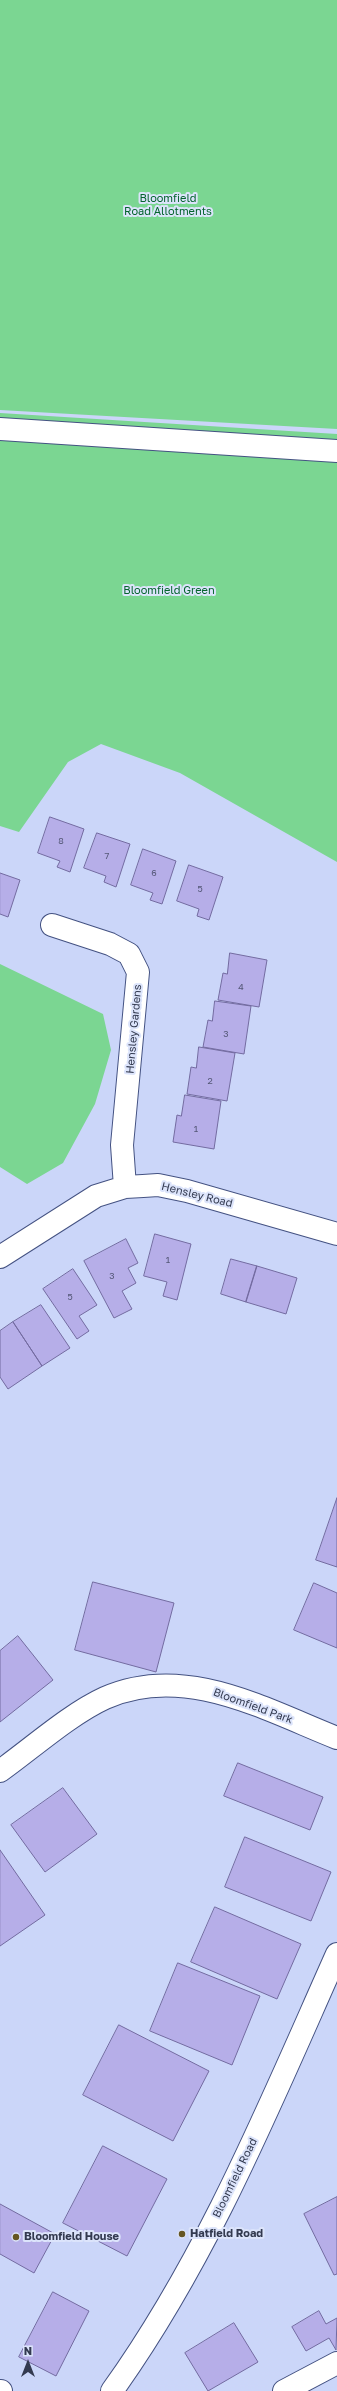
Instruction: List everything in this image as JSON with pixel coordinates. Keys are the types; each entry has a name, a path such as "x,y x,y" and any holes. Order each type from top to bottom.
{"street":[{"path":"0,429 337,451"},
{"name":"Hensley Gardens","path":"52,925 110,944 129,954 138,972 122,1145 125,1187"},
{"name":"Hensley Road","path":"0,1257 96,1196 125,1187 158,1185 187,1191 337,1234"},
{"name":"Bloomfield Park","path":"0,1771 84,1710 104,1698 138,1686 177,1684 220,1692 337,1738"},
{"name":"Bloomfield Road","path":"112,2391 146,2344 194,2263 249,2149 337,1954"},
{"path":"284,2391 337,2363"}],"green space":[{"name":"Bloomfield Road Allotments","path":"0,0 337,0 337,429 0,410"},
{"name":"Bloomfield Green","path":"0,413 337,434 337,862 180,773 101,744 68,762 19,832 0,826"},
{"path":"0,964 103,1014 111,1050 95,1104 63,1163 27,1184 0,1167"}],"building":[{"path":"50,817 84,829 70,872 57,867 60,861 38,853"},
{"path":"97,833 130,844 116,887 104,882 106,876 84,868"},
{"path":"143,849 176,861 162,904 150,900 153,893 131,885"},
{"path":"189,865 223,877 209,920 197,916 199,909 177,901"},
{"path":"0,873 20,880 8,917 0,914"},
{"path":"230,953 267,960 259,1007 218,1000 223,973 227,974"},
{"path":"215,1001 251,1006 244,1054 203,1047 208,1020 212,1021"},
{"path":"199,1047 235,1053 227,1101 187,1094 191,1067 196,1068"},
{"path":"185,1095 221,1101 214,1149 173,1142 177,1115 181,1116"},
{"path":"155,1234 191,1244 177,1300 163,1296 167,1282 144,1276"},
{"path":"126,1239 138,1263 128,1268 136,1283 122,1291 132,1309 114,1318 84,1261"},
{"path":"231,1259 257,1266 246,1302 221,1294"},
{"path":"257,1266 297,1278 286,1314 246,1302"},
{"path":"73,1269 97,1305 79,1316 89,1331 77,1339 43,1289"},
{"path":"41,1305 70,1348 42,1366 13,1322"},
{"path":"13,1322 42,1366 8,1389 0,1377 0,1331"},
{"path":"337,1498 337,1567 316,1560"},
{"path":"93,1582 174,1603 156,1672 75,1650"},
{"path":"314,1583 337,1593 337,1648 294,1630"},
{"path":"18,1636 53,1680 0,1722 0,1651"},
{"path":"238,1763 323,1797 310,1830 224,1796"},
{"path":"63,1788 97,1834 45,1872 11,1825"},
{"path":"245,1837 331,1872 311,1921 225,1887"},
{"path":"0,1850 45,1915 0,1946"},
{"path":"215,1907 301,1944 277,1999 191,1962"},
{"path":"178,1963 260,1996 232,2065 150,2031"},
{"path":"119,2025 209,2071 173,2141 83,2095"},
{"path":"103,2146 167,2179 127,2256 63,2223"},
{"path":"337,2197 337,2274 334,2275 304,2214"},
{"path":"0,2204 55,2234 34,2273 0,2254"},
{"path":"53,2292 89,2311 56,2376 19,2357"},
{"path":"319,2311 326,2324 337,2318 336,2350 329,2338 306,2351 292,2327"},
{"path":"234,2323 258,2362 208,2391 185,2353"}],"place":[{"name":"Hatfield Road","path":"182,2234"},
{"name":"Bloomfield House","path":"16,2237"}]}
